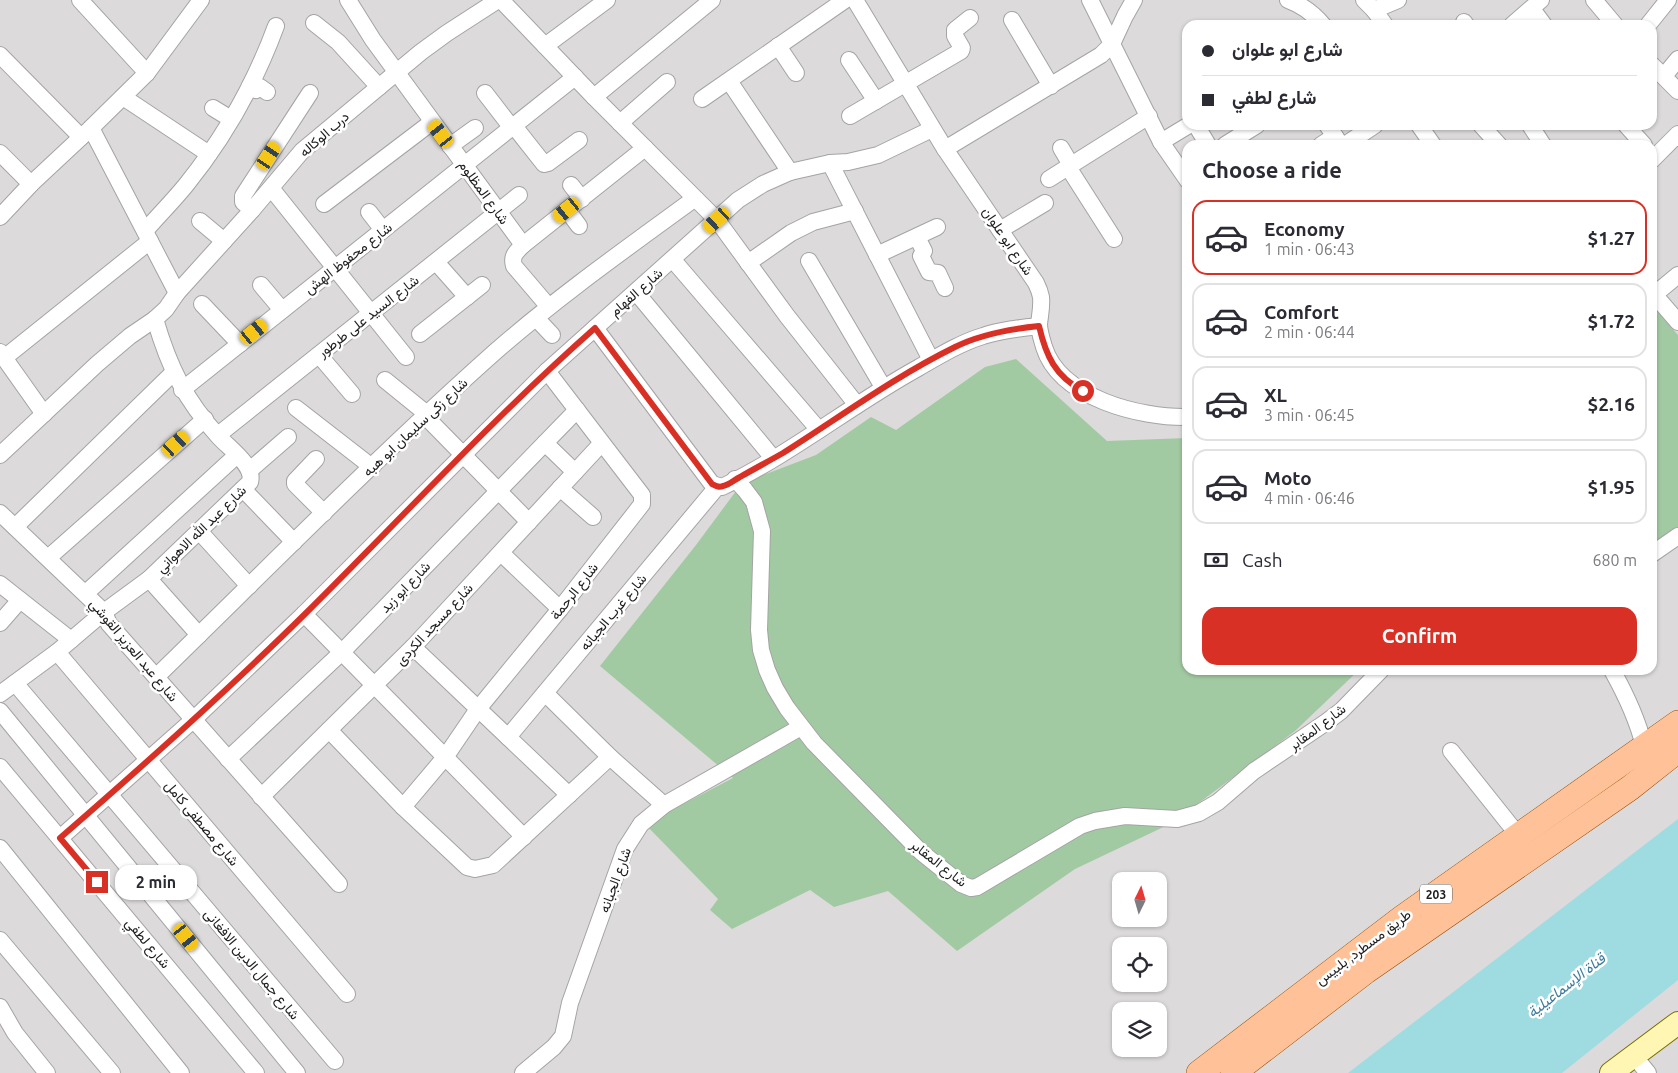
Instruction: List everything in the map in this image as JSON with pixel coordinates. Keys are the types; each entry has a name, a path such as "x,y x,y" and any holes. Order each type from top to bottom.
{"main road":[{"name":"طريق مسطرد, بلبيس","path":"1199,1073 1348,957 1678,723"},
{"name":"طريق مسطرد, بلبيس","path":"1233,1073 1366,971 1630,788 1678,750"},
{"path":"1614,767 1630,788"},
{"path":"1610,1073 1641,1064 1678,1023"}],"street":[{"path":"80,0 147,72"},
{"path":"0,217 31,184 86,133 147,72 201,0"},
{"path":"500,0 694,199 717,220 857,404"},
{"name":"درب الوكاله","path":"3,447 44,414 130,336 155,319 172,302 177,293 302,151 446,32 500,0"},
{"path":"545,46 607,0"},
{"path":"594,96 712,0"},
{"path":"702,99 845,0"},
{"name":"شارع ابو علوان","path":"855,0 945,150 1036,283 1041,304 1039,326 1044,348 1056,369 1073,386 1093,397 1134,411 1182,418"},
{"path":"1090,0 1161,142 1182,172"},
{"path":"945,150 1101,55 1112,44 1134,0"},
{"path":"1288,0 1310,11 1317,20"},
{"path":"1381,20 1369,5 1398,0"},
{"path":"1594,0 1611,20"},
{"path":"1652,20 1668,0"},
{"name":"شارع المظلوم","path":"355,3 397,72 523,246"},
{"path":"1518,20 1537,5 1542,20"},
{"path":"850,116 961,51 962,48 955,36 955,30 970,18"},
{"path":"1012,20 1051,86"},
{"path":"314,23 338,42 379,87"},
{"path":"44,414 2,355 147,236 209,154 231,119 265,58 276,26"},
{"path":"778,46 796,73"},
{"path":"0,55 86,133 147,236 177,293"},
{"path":"1678,59 1658,70 1678,91"},
{"path":"849,60 876,101"},
{"name":"شارع محفوظ الهش","path":"182,390 575,77"},
{"path":"729,81 790,172"},
{"path":"620,123 667,82"},
{"path":"250,86 256,90 260,87 267,92"},
{"path":"252,210 243,202 243,196 310,93"},
{"path":"485,93 544,164 578,140"},
{"path":"123,97 209,154"},
{"path":"214,108 231,119"},
{"path":"1049,179 1149,116"},
{"path":"324,204 432,122"},
{"path":"450,146 475,128"},
{"name":"شارع الفهام","path":"60,838 193,720 304,614 547,371 738,200 763,184 790,172 878,155 932,129"},
{"path":"1161,142 1182,129"},
{"path":"1233,140 1249,130"},
{"path":"1334,139 1361,130"},
{"path":"1486,130 1494,140"},
{"path":"1630,130 1640,140"},
{"path":"1657,153 1678,134"},
{"path":"549,307 514,266 514,253 645,148"},
{"path":"1061,148 1069,166 1114,240"},
{"path":"0,153 31,184"},
{"path":"830,163 931,360"},
{"path":"571,185 582,199"},
{"path":"270,188 406,357"},
{"name":"شارع السيد على طرطور","path":"218,435 518,195"},
{"name":"شارع زكى سليمان ابو هبه","path":"156,677 426,415 497,350 549,307 694,199"},
{"path":"1000,230 1045,203"},
{"path":"567,210 579,226"},
{"path":"748,263 791,233 813,222 855,211"},
{"path":"369,212 383,230"},
{"path":"200,221 224,241"},
{"path":"877,255 937,227"},
{"path":"917,237 924,251 921,256 929,272 938,273 945,288"},
{"path":"673,260 819,430"},
{"path":"809,261 883,387"},
{"path":"436,262 467,297"},
{"path":"1657,291 1678,274"},
{"path":"261,284 282,310"},
{"path":"420,334 482,286"},
{"path":"636,292 773,458"},
{"path":"1657,297 1678,322"},
{"path":"202,304 240,344"},
{"path":"536,318 552,335"},
{"name":"شارع عبد الله الاهواني","path":"0,694 57,652 104,612 149,579 250,482 250,470 218,435 182,390 155,319"},
{"name":"شارع غرب الجبانه","path":"508,738 725,484 773,458 883,387 956,346 982,336 1010,329 1039,326"},
{"name":"شارع المقابر","path":"595,328 712,484 725,484 745,490 754,502 762,531 759,630 761,650 775,688 801,727 828,759 921,852 960,884 971,888 977,887 1080,826 1095,821 1125,816 1178,819 1199,813 1218,802 1254,771 1325,723 1340,711 1376,675"},
{"path":"319,355 352,394"},
{"name":"شارع الرحمة","path":"403,807 446,756 478,709 560,610 642,504 642,495 601,444 547,371"},
{"path":"15,527 174,372"},
{"path":"385,380 426,415 528,522"},
{"path":"296,408 372,467"},
{"name":"شارع ابو زيد","path":"228,759 342,652 470,509 498,491 576,410"},
{"path":"48,558 205,419"},
{"path":"250,470 288,437"},
{"path":"545,443 575,472"},
{"name":"شارع مسجد الكردى","path":"261,797 413,647 601,444"},
{"path":"86,593 237,455"},
{"path":"316,460 295,480 295,484 324,513"},
{"path":"560,488 593,517"},
{"path":"243,489 294,542"},
{"name":"شارع عبد العزيز القوشي","path":"0,513 104,612 106,621 339,884"},
{"path":"199,531 249,586"},
{"path":"1657,551 1678,536"},
{"path":"500,553 560,610"},
{"path":"149,579 199,635"},
{"path":"0,584 71,640"},
{"path":"0,623 20,600"},
{"path":"304,614 524,837"},
{"path":"413,647 569,795"},
{"name":"شارع مصطفى كامل","path":"57,652 346,994"},
{"path":"1615,675 1640,727 1644,746"},
{"name":"شارع جمال الدين الافغانى","path":"15,683 335,1061"},
{"path":"545,693 610,757 664,805"},
{"path":"0,711 298,1073"},
{"name":"شارع الجبانه","path":"523,1073 554,1047 563,1036 570,1004 625,849 641,824 664,805 801,727"},
{"path":"329,730 403,807 467,867 476,869 493,865 610,757"},
{"path":"1452,751 1518,835"},
{"name":"شارع لطفي","path":"0,767 256,1073"},
{"path":"0,848 181,1073"},
{"path":"0,940 112,1073"},
{"path":"0,1007 15,1033 47,1073"}],"shaded area":[{"path":"0,0 1678,0 1678,1073 0,1073"}],"green space":[{"path":"1657,312 1678,335 1678,529 1657,544"},
{"path":"1016,359 1107,441 1182,438 1182,675 1354,675 1295,731 1172,823 1075,869 957,951 888,891 834,907 810,890 732,929 710,910 718,899 645,824 733,778 600,666 696,545 742,483 816,455 871,417 896,430 985,367"}],"water":[{"name":"قناة الإسماعيلية","path":"1678,819 1678,980 1562,1073 1348,1073"}],"route":[{"path":"97,882 60,838 193,720 304,614 519,398 595,328 712,484 717,487 730,483 773,458 883,387 956,346 982,336 1010,329 1039,326 1044,348 1056,369 1073,386 1083,391"}]}
